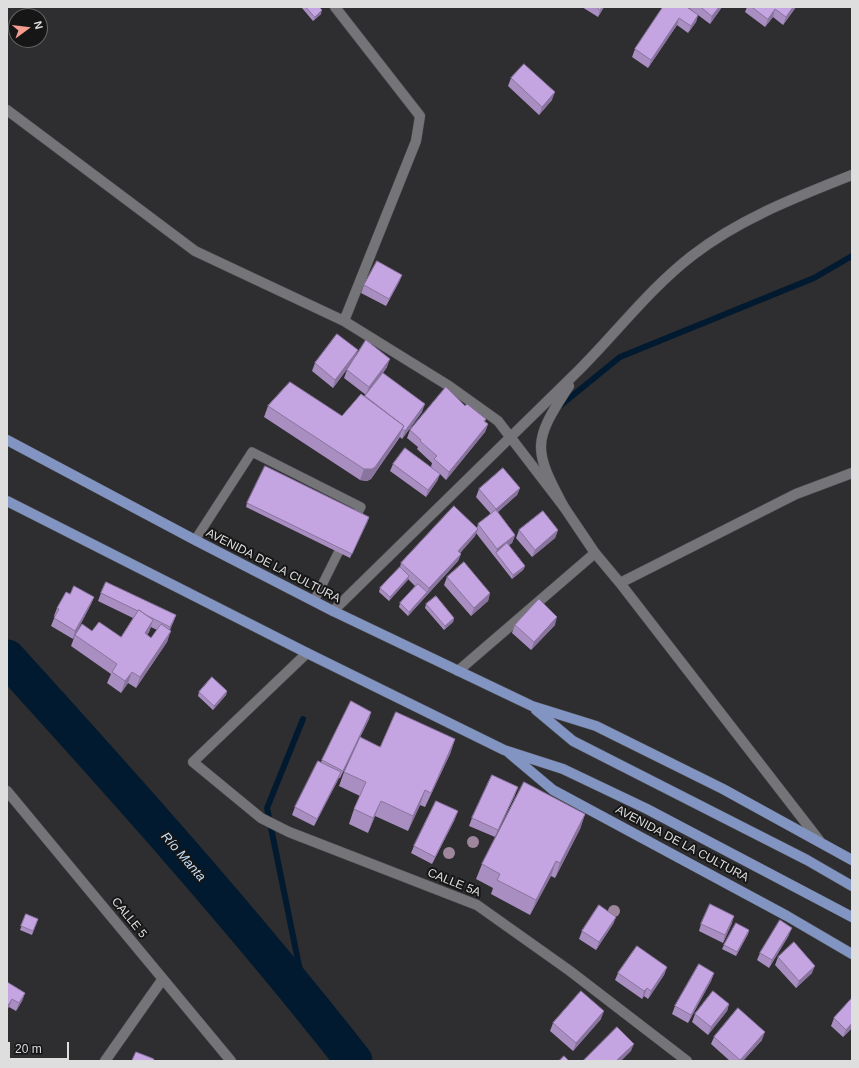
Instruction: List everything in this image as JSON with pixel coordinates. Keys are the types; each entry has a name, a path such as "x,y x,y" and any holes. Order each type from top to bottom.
{"main road":[{"name":"AVENIDA DE LA CULTURA","path":"7,440 195,540 333,611 532,706 596,726 723,789 819,840 852,860"},
{"name":"AVENIDA DE LA CULTURA","path":"7,501 307,653 504,750 563,769 647,809 852,917"},
{"name":"AVENIDA DE LA CULTURA","path":"532,706 573,740 807,860 852,886"},
{"name":"AVENIDA DE LA CULTURA","path":"504,750 553,790 787,916 852,954"}],"street":[{"path":"335,7 420,116 416,141 344,321"},
{"path":"7,110 195,251 344,321 449,386 498,421 564,507 595,553 620,583 819,840"},
{"path":"333,611 581,368 621,323 692,255 728,231 770,209 852,175"},
{"path":"564,507 547,474 540,452 542,434 549,416 581,368"},
{"path":"620,583 796,494 852,473"},
{"path":"458,671 595,553"},
{"name":"CALLE 5A","path":"307,653 193,762 260,818 289,832 477,905 570,971 687,1061"},
{"name":"CALLE 5","path":"7,791 77,874 162,980 231,1061"},
{"path":"105,1061 162,980"}],"lane":[{"path":"195,540 252,452 361,507 314,601"}],"building":[{"path":"306,7 319,7 322,10 315,17"},
{"path":"663,7 687,7 698,15 691,26 679,18 651,60 635,49"},
{"path":"701,7 719,7 712,16"},
{"path":"752,7 793,7 786,17 775,9 768,19"},
{"path":"524,64 555,92 542,107 511,78"},
{"path":"377,261 402,275 389,299 364,285"},
{"path":"337,334 358,350 335,380 315,363"},
{"path":"366,340 390,359 369,387 347,370"},
{"path":"383,373 425,404 405,431 402,429 404,426 365,396"},
{"path":"290,382 342,416 361,394 404,426 375,467 372,469 364,469 268,406"},
{"path":"446,387 465,406 467,404 486,419 484,421 488,424 449,472 434,459 437,456 410,430"},
{"path":"405,448 440,474 428,490 393,464"},
{"path":"265,466 369,517 352,554 247,503"},
{"path":"503,468 520,488 496,509 479,489"},
{"path":"454,506 478,529 458,551 461,554 429,588 401,563"},
{"path":"496,510 515,535 497,549 478,524"},
{"path":"543,511 558,530 535,550 519,530"},
{"path":"507,543 525,566 513,575 496,553"},
{"path":"464,562 490,593 474,608 447,577"},
{"path":"400,567 409,576 390,597 380,588"},
{"path":"106,582 176,615 170,627 139,610 138,611 101,593"},
{"path":"418,584 427,592 409,612 400,603"},
{"path":"74,586 94,597 75,631 54,618 59,609 57,608 66,592 70,594"},
{"path":"436,596 454,618 445,626 426,604"},
{"path":"539,599 557,617 534,642 515,625"},
{"path":"139,610 153,620 145,633 151,638 161,624 171,631 140,677 132,672 125,681 112,672 117,664 75,635 82,624 92,631 99,622 121,637"},
{"path":"212,677 227,691 214,706 199,692"},
{"path":"351,701 371,712 343,771 322,760"},
{"path":"396,712 455,739 431,793 425,790 413,816 381,801 373,818 354,809 366,782 344,772 360,737 380,747"},
{"path":"318,761 341,772 317,819 295,807"},
{"path":"492,775 518,787 498,830 472,818"},
{"path":"524,782 585,814 560,863 556,861 536,900 497,880 500,874 482,864"},
{"path":"436,801 458,811 435,857 414,846"},
{"path":"710,904 734,916 725,935 701,924"},
{"path":"599,905 616,917 599,942 582,931"},
{"path":"26,914 38,919 33,931 21,926"},
{"path":"780,920 792,928 772,960 760,953"},
{"path":"736,923 749,930 737,952 724,945"},
{"path":"794,942 815,966 799,981 778,957"},
{"path":"637,946 667,967 651,991 647,988 644,991 618,973"},
{"path":"699,964 714,973 691,1015 675,1006"},
{"path":"7,982 25,993 19,1003 12,999 7,1007"},
{"path":"581,991 604,1011 576,1043 553,1023"},
{"path":"713,991 729,1004 711,1027 695,1014"},
{"path":"852,998 852,1023 846,1030 834,1018"},
{"path":"738,1008 765,1032 740,1060 714,1037"},
{"path":"617,1027 634,1044 616,1061 583,1061"},
{"path":"136,1052 154,1059 153,1061 132,1061"},
{"path":"564,1056 569,1061 559,1061"}],"waterway":[{"path":"561,405 620,357 814,278 852,256"},
{"name":"Río Manta","path":"7,658 228,907 354,1061"},
{"path":"303,719 267,808 306,1000"}]}
